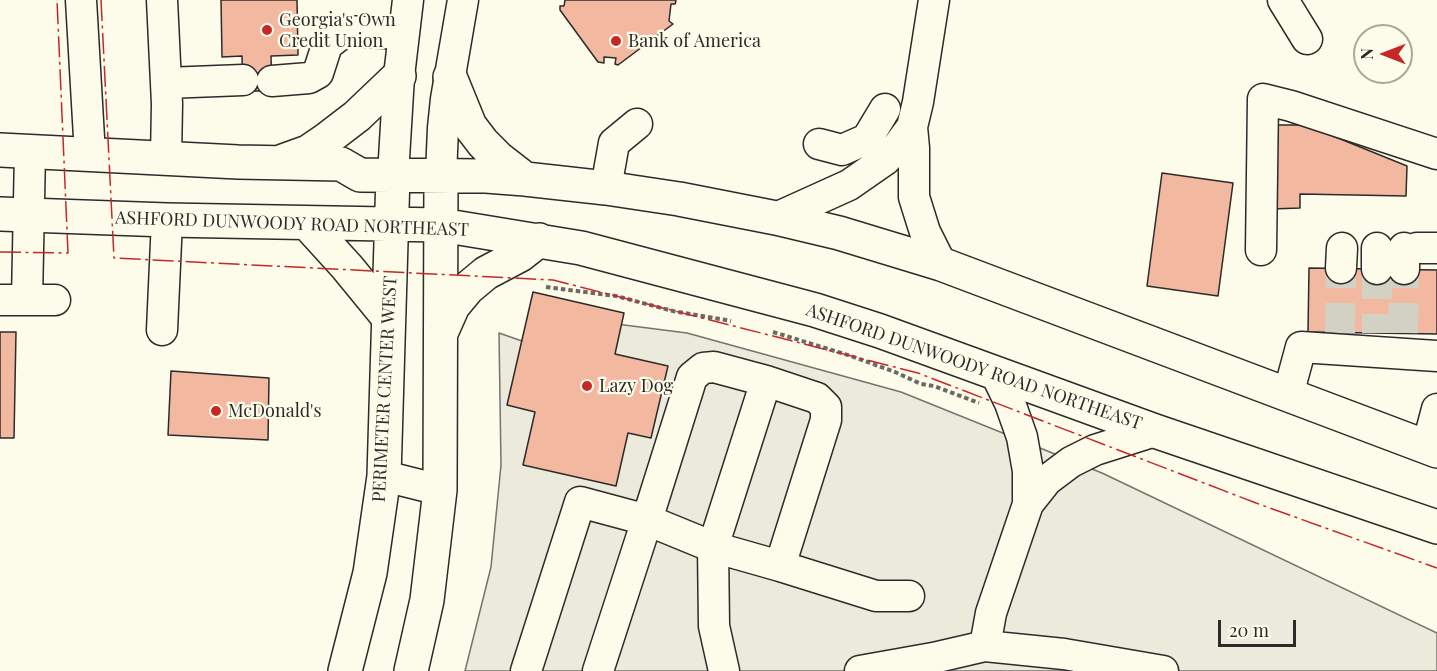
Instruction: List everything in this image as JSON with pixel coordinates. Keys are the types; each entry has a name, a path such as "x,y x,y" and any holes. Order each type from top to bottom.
{"main road":[{"path":"277,163 308,152 357,116 399,76"},
{"path":"450,78 470,126 498,158 525,178"},
{"path":"15,151 341,164 360,175 525,178 680,199 776,218 850,236 941,264 1432,449"},
{"name":"PERIMETER CENTER WEST","path":"345,671 370,573 384,476 393,175"},
{"path":"411,671 427,600 440,490 441,175"},
{"name":"ASHFORD DUNWOODY ROAD NORTHEAST","path":"14,214 308,224 441,225 581,248 815,310 880,331 1155,431 1437,527"},
{"path":"308,224 388,317"},
{"path":"441,333 453,306 468,288 486,273 520,255 539,240"}],"street":[{"path":"81,0 90,155"},
{"path":"162,0 166,83 166,158"},
{"path":"393,175 399,76 408,0"},
{"path":"441,175 443,128 463,0"},
{"path":"934,0 912,127 914,197 926,232 941,264"},
{"path":"1283,0 1307,39"},
{"path":"166,83 309,78 318,73 327,45 345,31 403,34"},
{"path":"1261,250 1263,99 1437,154"},
{"path":"819,144 842,150 867,139 885,109"},
{"path":"606,188 614,143 637,123"},
{"path":"776,218 849,185 885,160 912,127"},
{"path":"15,151 14,214 27,300"},
{"path":"162,330 167,220"},
{"path":"1288,395 1301,347 1340,341 1390,343 1437,356"},
{"path":"598,671 692,377 702,368 714,367 765,381 817,398 826,407 826,420 780,566"},
{"path":"985,646 991,613 1028,504 1028,471 1022,437 995,372"},
{"path":"724,671 714,626 713,547 765,381"},
{"path":"1432,449 1437,409"},
{"path":"1028,504 1047,480 1071,462 1095,450 1155,431"},
{"path":"384,476 440,490"},
{"path":"526,671 579,502 647,520 713,547 876,596 909,596"},
{"path":"860,671 985,646 1064,654 1163,671"}],"path":[{"path":"546,286 616,296 673,311 739,323"},
{"path":"768,330 851,356 921,384 958,394 1015,418"}],"shaded area":[{"path":"530,313 687,333 901,392 1102,473 1437,633 1437,671 465,671 491,567 501,465 499,333 522,341"}],"building":[{"path":"221,0 297,0 298,55 271,56 272,91 243,91 242,56 222,57"},
{"name":"Bank of America","path":"565,0 676,1 675,4 671,4 669,21 673,24 618,65 615,64 616,58 604,57 604,63 598,62 560,10"},
{"path":"1274,125 1306,125 1407,166 1406,196 1300,194 1300,208 1271,209"},
{"path":"1162,173 1233,183 1218,296 1147,286"},
{"path":"1309,268 1437,270 1437,334 1308,332"},
{"name":"Lazy Dog","path":"533,292 624,313 615,354 668,366 651,438 628,433 616,486 523,465 535,412 507,405"},
{"path":"0,332 16,332 14,438 0,438"},
{"path":"171,371 269,378 268,440 168,435"}],"tunnel":[{"path":"1340,333 1341,268"},
{"path":"1377,269 1377,333"},
{"path":"1403,333 1404,269"}],"power":[{"path":"0,252 68,253 57,0"},
{"path":"101,0 114,258 553,280 918,373 1256,503 1437,568"}],"place":[{"name":"Georgia's Own Credit Union","path":"267,30"},
{"name":"Bank of America","path":"616,41"},
{"name":"Lazy Dog","path":"587,386"},
{"name":"McDonald's","path":"216,411"}]}
